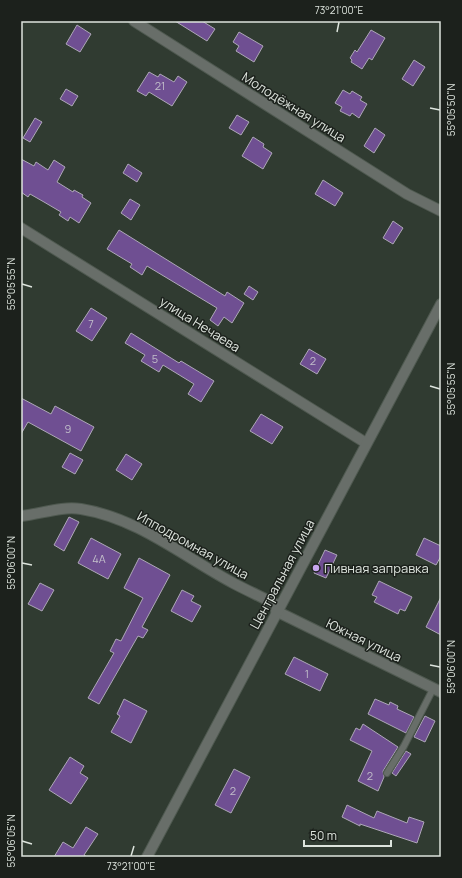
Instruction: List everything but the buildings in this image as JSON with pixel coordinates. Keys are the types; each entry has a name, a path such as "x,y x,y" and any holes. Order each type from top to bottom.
{"street":[{"name":"Молодёжная улица","path":"134,21 407,194 441,211"},
{"name":"улица Нечаева","path":"21,228 366,443"},
{"name":"Центральная улица","path":"147,857 278,608 441,304"},
{"name":"Ипподромная улица","path":"21,516 63,508 80,509 107,515 169,545 278,608"},
{"name":"Южная улица","path":"278,608 437,690"}],"lane":[{"path":"388,773 437,690"}],"place":[{"name":"Пивная заправка","path":"316,568"}]}
